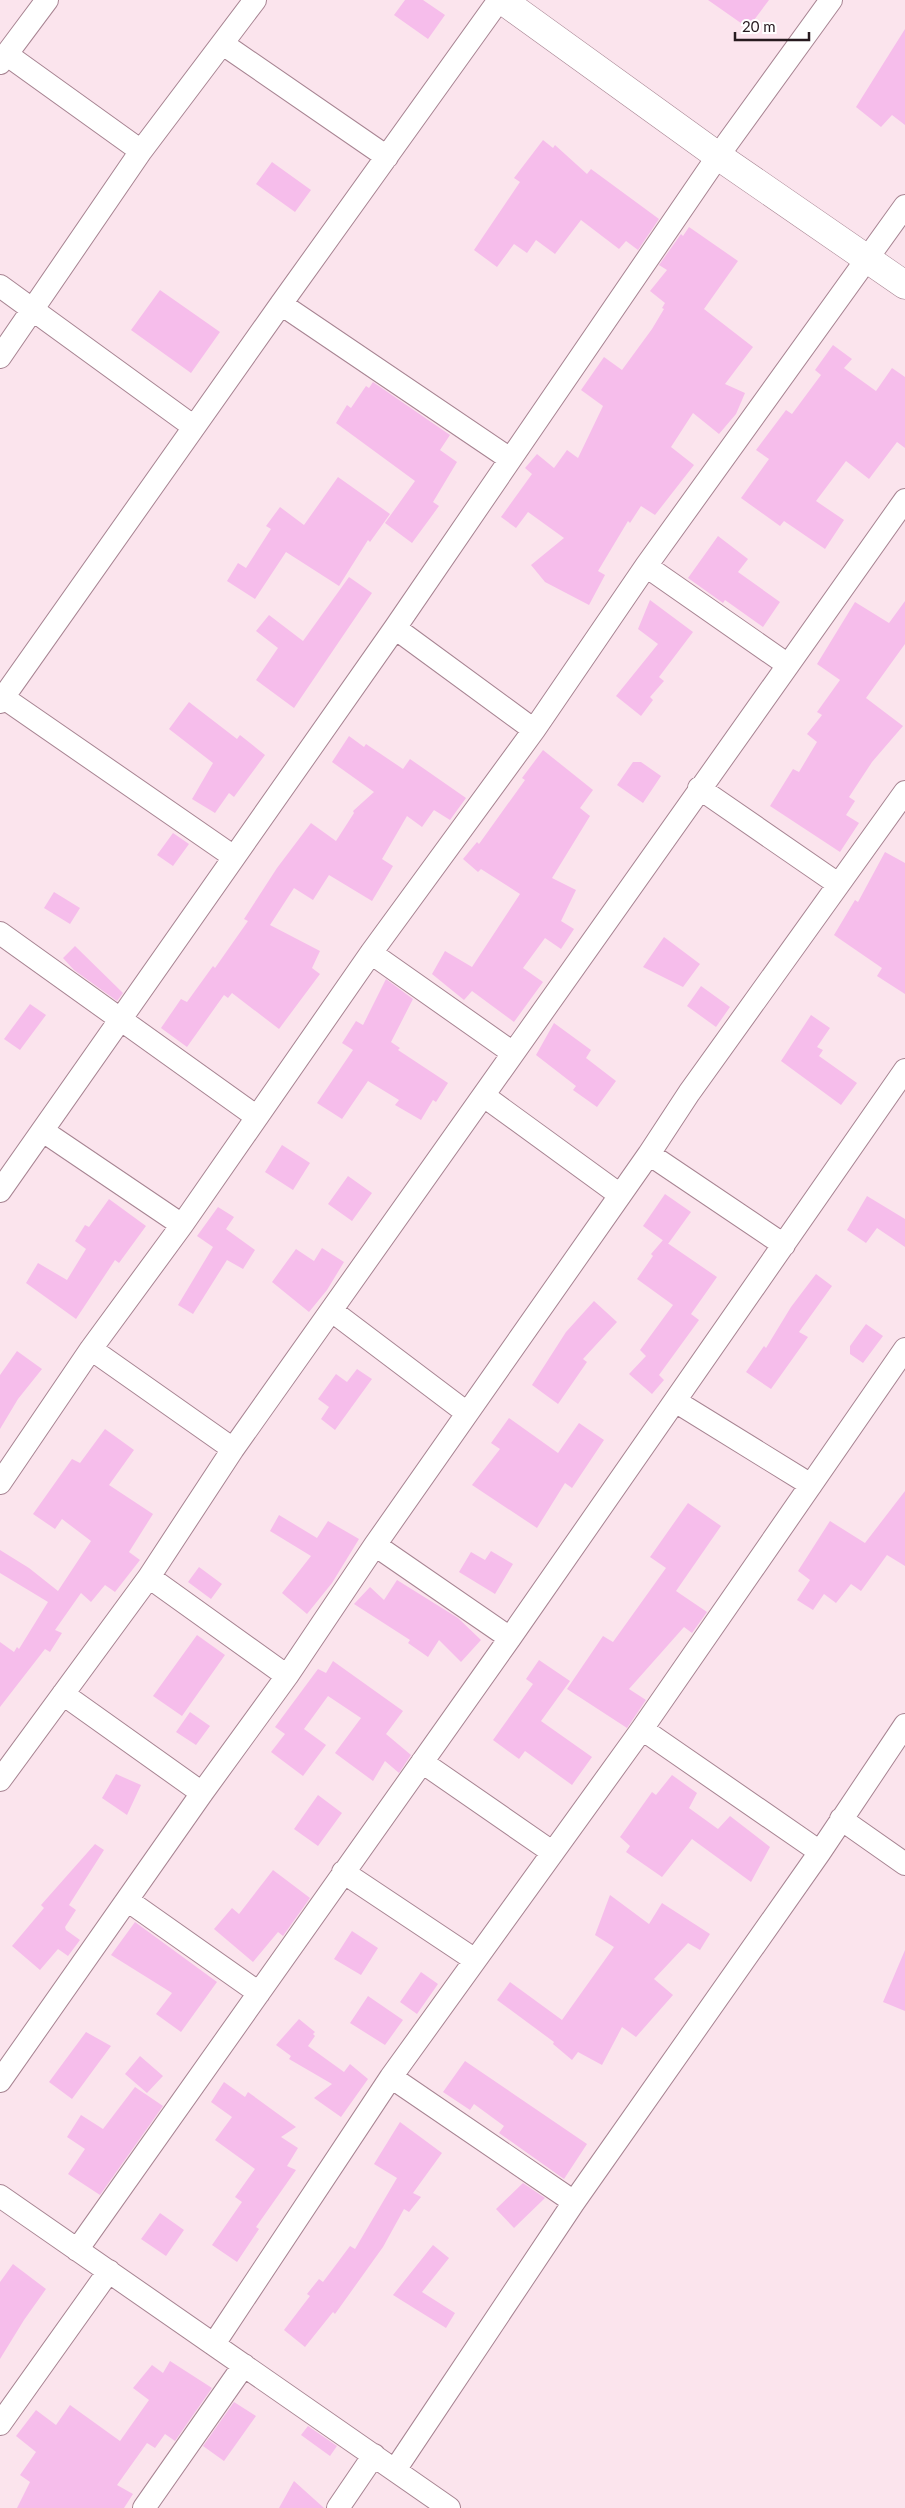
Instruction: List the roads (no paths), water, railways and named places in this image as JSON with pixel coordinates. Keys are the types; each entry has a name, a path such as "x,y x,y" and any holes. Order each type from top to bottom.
{"street":[{"path":"47,0 3,59 141,151"},
{"path":"0,357 34,310 141,151 255,0"},
{"path":"234,857 2,700 281,304 500,0 718,156 905,285"},
{"path":"0,1191 118,1020 395,628 718,156 831,0"},
{"path":"223,44 387,157"},
{"path":"0,1482 91,1349 182,1226 372,953 534,730 646,566 905,206"},
{"path":"0,286 194,427"},
{"path":"281,304 510,459"},
{"path":"0,1780 149,1577 233,1450 699,788 905,500"},
{"path":"646,566 788,665"},
{"path":"395,628 534,730"},
{"path":"699,788 838,884"},
{"path":"0,2080 202,1793 287,1676 375,1545 649,1154 689,1093 905,792"},
{"path":"0,933 118,1020 257,1117"},
{"path":"372,953 513,1053"},
{"path":"77,2250 510,1638 903,1076"},
{"path":"484,1096 620,1195"},
{"path":"42,1131 182,1226"},
{"path":"649,1154 784,1245"},
{"path":"332,1311 467,1413"},
{"path":"91,1349 233,1450"},
{"path":"214,2344 391,2077 642,1729 905,1349"},
{"path":"675,1401 811,1485"},
{"path":"375,1545 510,1638"},
{"path":"149,1577 287,1676"},
{"path":"63,1694 202,1793"},
{"path":"395,2470 574,2202 820,1852 905,1725"},
{"path":"642,1729 820,1852"},
{"path":"422,1762 552,1852"},
{"path":"841,1819 905,1864"},
{"path":"343,1872 475,1960"},
{"path":"127,1900 258,1993"},
{"path":"391,2077 574,2202"},
{"path":"0,2196 449,2508"},
{"path":"0,2424 109,2271"},
{"path":"144,2508 244,2365"},
{"path":"338,2508 374,2455"}]}
